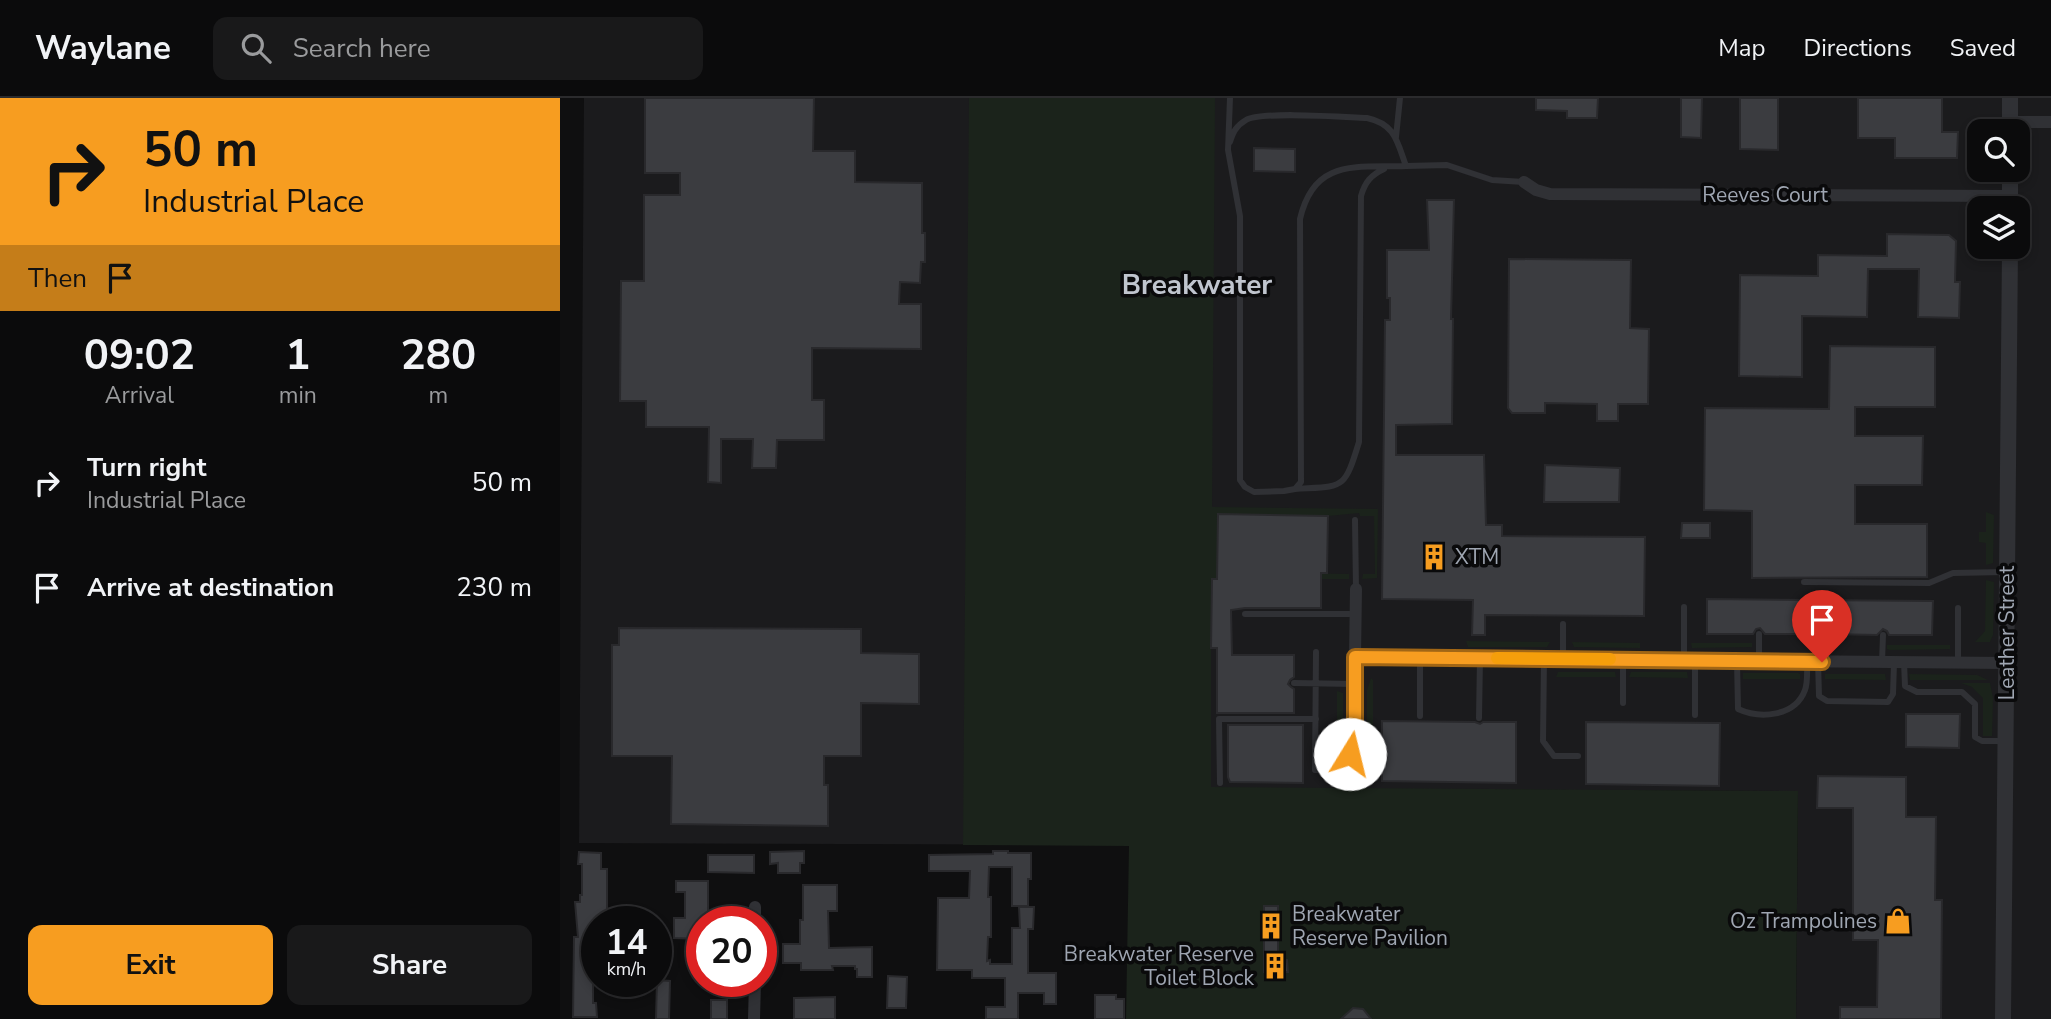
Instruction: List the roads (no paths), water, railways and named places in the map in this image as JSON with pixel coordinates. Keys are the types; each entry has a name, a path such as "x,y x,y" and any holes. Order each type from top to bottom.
{"street":[{"path":"2010,98 2010,119"},
{"path":"2030,124 2051,122"},
{"name":"Reeves Court","path":"1524,182 1536,190 1550,194 1967,201"},
{"name":"Leather Street","path":"2003,1019 2010,259"},
{"path":"1355,736 1356,589"},
{"path":"1355,657 2006,663"},
{"path":"754,1019 755,997"}],"lane":[{"path":"1230,98 1227,150 1240,216 1240,480 1254,492 1334,486 1343,482 1351,469 1359,442 1361,196 1371,177 1388,166"},
{"path":"1396,137 1400,98"},
{"path":"1227,150 1234,129 1248,118 1268,115 1367,118 1381,121 1388,126 1396,137 1406,166"},
{"path":"1295,489 1301,481 1300,219 1304,201 1319,180 1335,170 1447,165 1492,180 1524,182"},
{"path":"1355,520 1356,589"},
{"path":"1804,582 1928,583 1953,573 2007,572"},
{"path":"1684,607 1695,715"},
{"path":"1958,608 1958,663"},
{"path":"1822,611 1816,662 1819,696 1827,701 1888,702 1893,694 1893,662"},
{"path":"1245,614 1356,614"},
{"path":"1563,624 1563,658"},
{"path":"1759,634 1759,661"},
{"path":"1882,635 1905,686 1917,692 1962,692 1975,704 1975,737 1982,741 2007,741"},
{"path":"1316,653 1315,770 1334,770 1350,754 1355,736"},
{"path":"1420,658 1420,716"},
{"path":"1479,718 1480,658"},
{"path":"1544,658 1542,741 1554,756 1578,756"},
{"path":"1623,659 1623,703"},
{"path":"1737,661 1738,709 1750,714 1791,710 1805,690 1816,662"},
{"path":"1294,683 1355,684"},
{"path":"1220,783 1219,719 1316,719"}],"place":[{"name":"XTM","path":"1434,557"},
{"name":"Oz Trampolines","path":"1898,921"},
{"name":"Breakwater Reserve Pavilion","path":"1271,926"},
{"name":"Breakwater Reserve Toilet Block","path":"1275,966"}],"district":[{"name":"Breakwater","path":"1197,284"}]}
